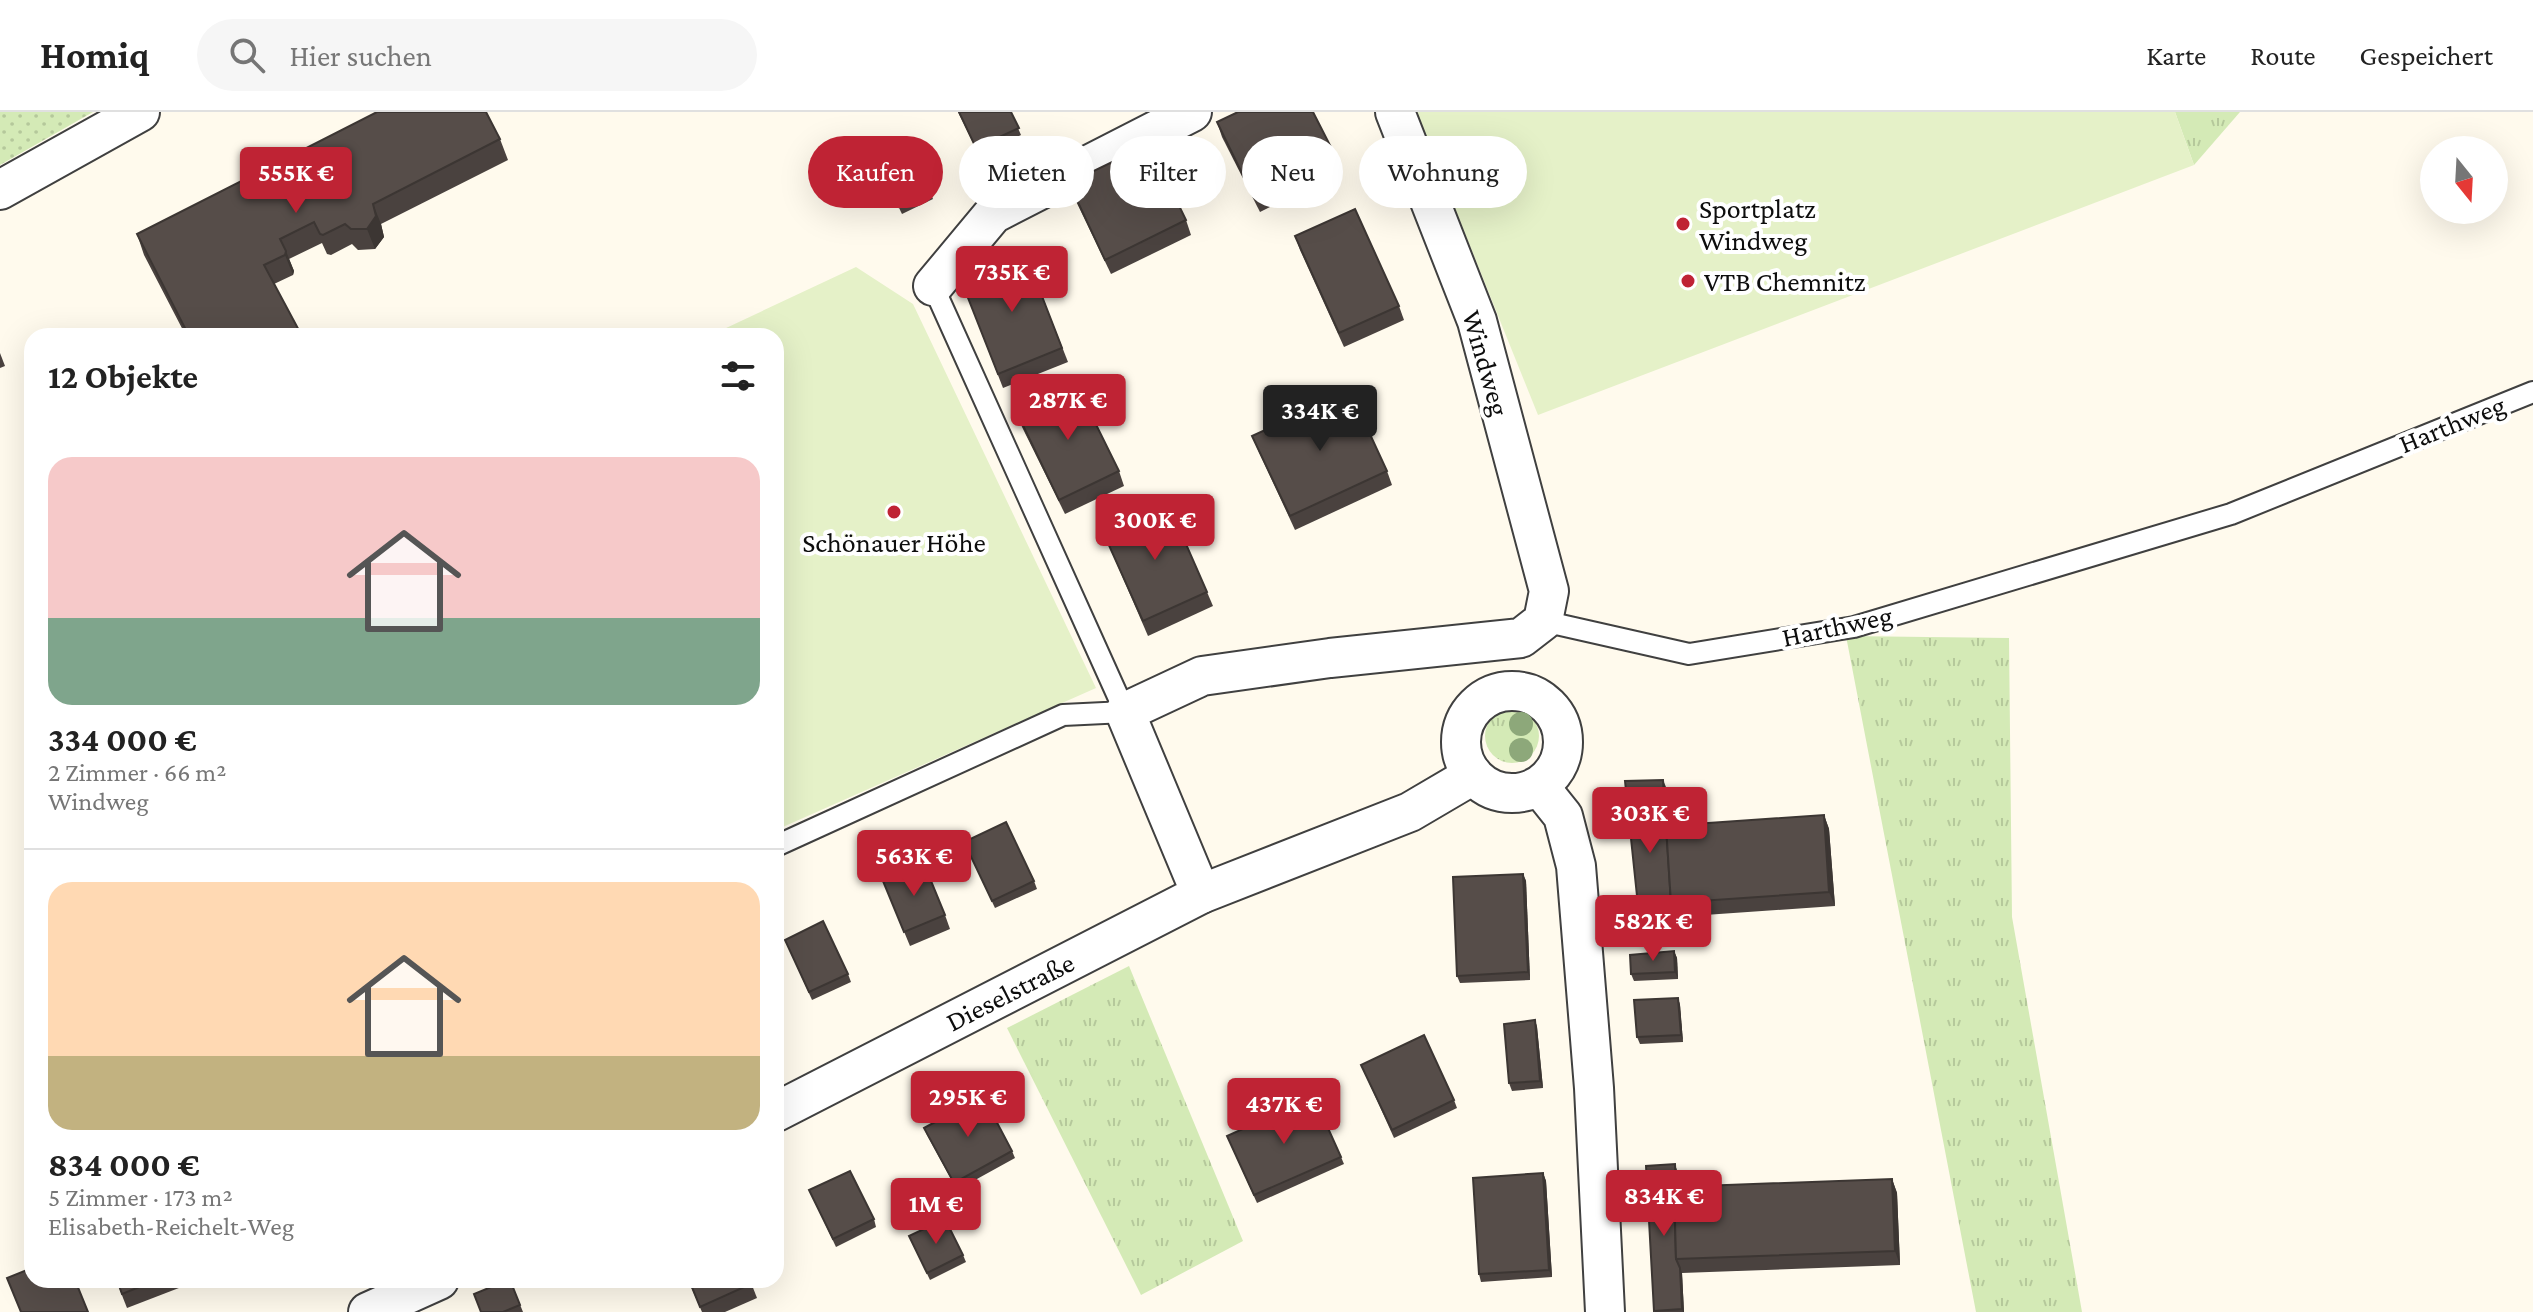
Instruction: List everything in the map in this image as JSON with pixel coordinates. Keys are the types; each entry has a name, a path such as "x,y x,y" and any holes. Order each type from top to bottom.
{"street":[{"path":"0,190 140,112"},
{"path":"933,286 993,214 1192,112"},
{"name":"Windweg","path":"1395,112 1477,321 1549,591 1543,621"},
{"path":"1201,894 1125,712 1202,676 1330,658 1521,638 1543,621"},
{"path":"1495,694 1528,694 1554,712 1561,728 1563,744 1560,761 1539,786 1511,793 1497,791 1473,775 1465,761 1463,729 1470,714 1481,702 1495,694"},
{"name":"Dieselstraße","path":"784,1108 1201,894 1410,812 1473,775"},
{"path":"1539,786 1563,816 1576,866 1594,1088 1605,1312"},
{"path":"368,1312 421,1288"}],"lane":[{"path":"784,842 1063,715 1125,712 933,286"},
{"name":"Harthweg","path":"1543,621 1689,654 1854,627 2231,514 2533,392"}],"green space":[{"path":"0,112 93,112 0,165"},
{"name":"VTB Chemnitz","path":"1416,112 2175,112 2194,165 1538,415 1455,208 1527,208 1527,136 1426,136"},
{"path":"2175,112 2240,112 2194,165"},
{"name":"Schönauer Höhe","path":"856,267 913,304 1096,688 784,826 784,328 726,328"},
{"path":"1846,636 2009,638 2012,917 2082,1312 1976,1312"},
{"path":"1512,709 1531,717 1539,736 1531,755 1512,763 1493,755 1485,736 1493,717"},
{"path":"1129,966 1243,1241 1141,1295 1007,1028"}],"building":[{"path":"377,112 486,112 500,139 373,204 376,216 367,229 351,229 345,224 323,235 314,222 280,239 285,255 264,265 298,328 185,328 137,234"},
{"path":"959,112 1011,112 1019,128 1002,136 970,136"},
{"path":"1238,112 1313,112 1325,136 1242,136 1242,173 1217,122"},
{"path":"1110,163 1110,208 1180,208 1186,220 1105,260 1081,208 1094,208 1094,171"},
{"path":"1355,209 1399,306 1339,333 1295,236"},
{"path":"1026,255 1062,348 998,374 961,280"},
{"path":"1076,384 1119,471 1059,500 1017,413"},
{"path":"1350,391 1387,471 1290,516 1252,436"},
{"path":"1168,503 1207,592 1143,621 1103,532"},
{"path":"1663,780 1675,931 1641,934 1625,781"},
{"path":"1824,815 1829,892 1671,903 1666,826"},
{"path":"1006,822 1034,881 992,901 964,842"},
{"path":"924,864 945,915 904,932 883,881"},
{"path":"1523,874 1528,972 1457,976 1453,877"},
{"path":"823,921 848,974 809,992 785,940"},
{"path":"1674,951 1675,972 1631,974 1630,955"},
{"path":"1678,998 1681,1035 1637,1037 1634,1000"},
{"path":"1535,1020 1540,1081 1509,1083 1504,1024"},
{"path":"1424,1035 1454,1100 1392,1130 1361,1065"},
{"path":"983,1096 1012,1151 954,1183 924,1128"},
{"path":"1314,1097 1341,1157 1254,1195 1227,1136"},
{"path":"1675,1164 1676,1259 1680,1268 1682,1309 1654,1311 1646,1166"},
{"path":"850,1171 874,1219 833,1239 809,1190"},
{"path":"1543,1173 1549,1270 1479,1274 1473,1178"},
{"path":"1892,1179 1895,1251 1676,1259 1674,1187"},
{"path":"945,1219 963,1255 927,1273 909,1236"},
{"path":"24,1271 24,1288 78,1288 88,1312 21,1312 7,1278"},
{"path":"120,1288 137,1288 122,1294"},
{"path":"489,1288 513,1288 520,1305 503,1312 481,1312 474,1294"},
{"path":"692,1288 742,1288 700,1307"}],"place":[{"name":"Sportplatz Windweg","path":"1683,224"},
{"name":"VTB Chemnitz","path":"1688,281"},
{"name":"Schönauer Höhe","path":"894,512"}]}
